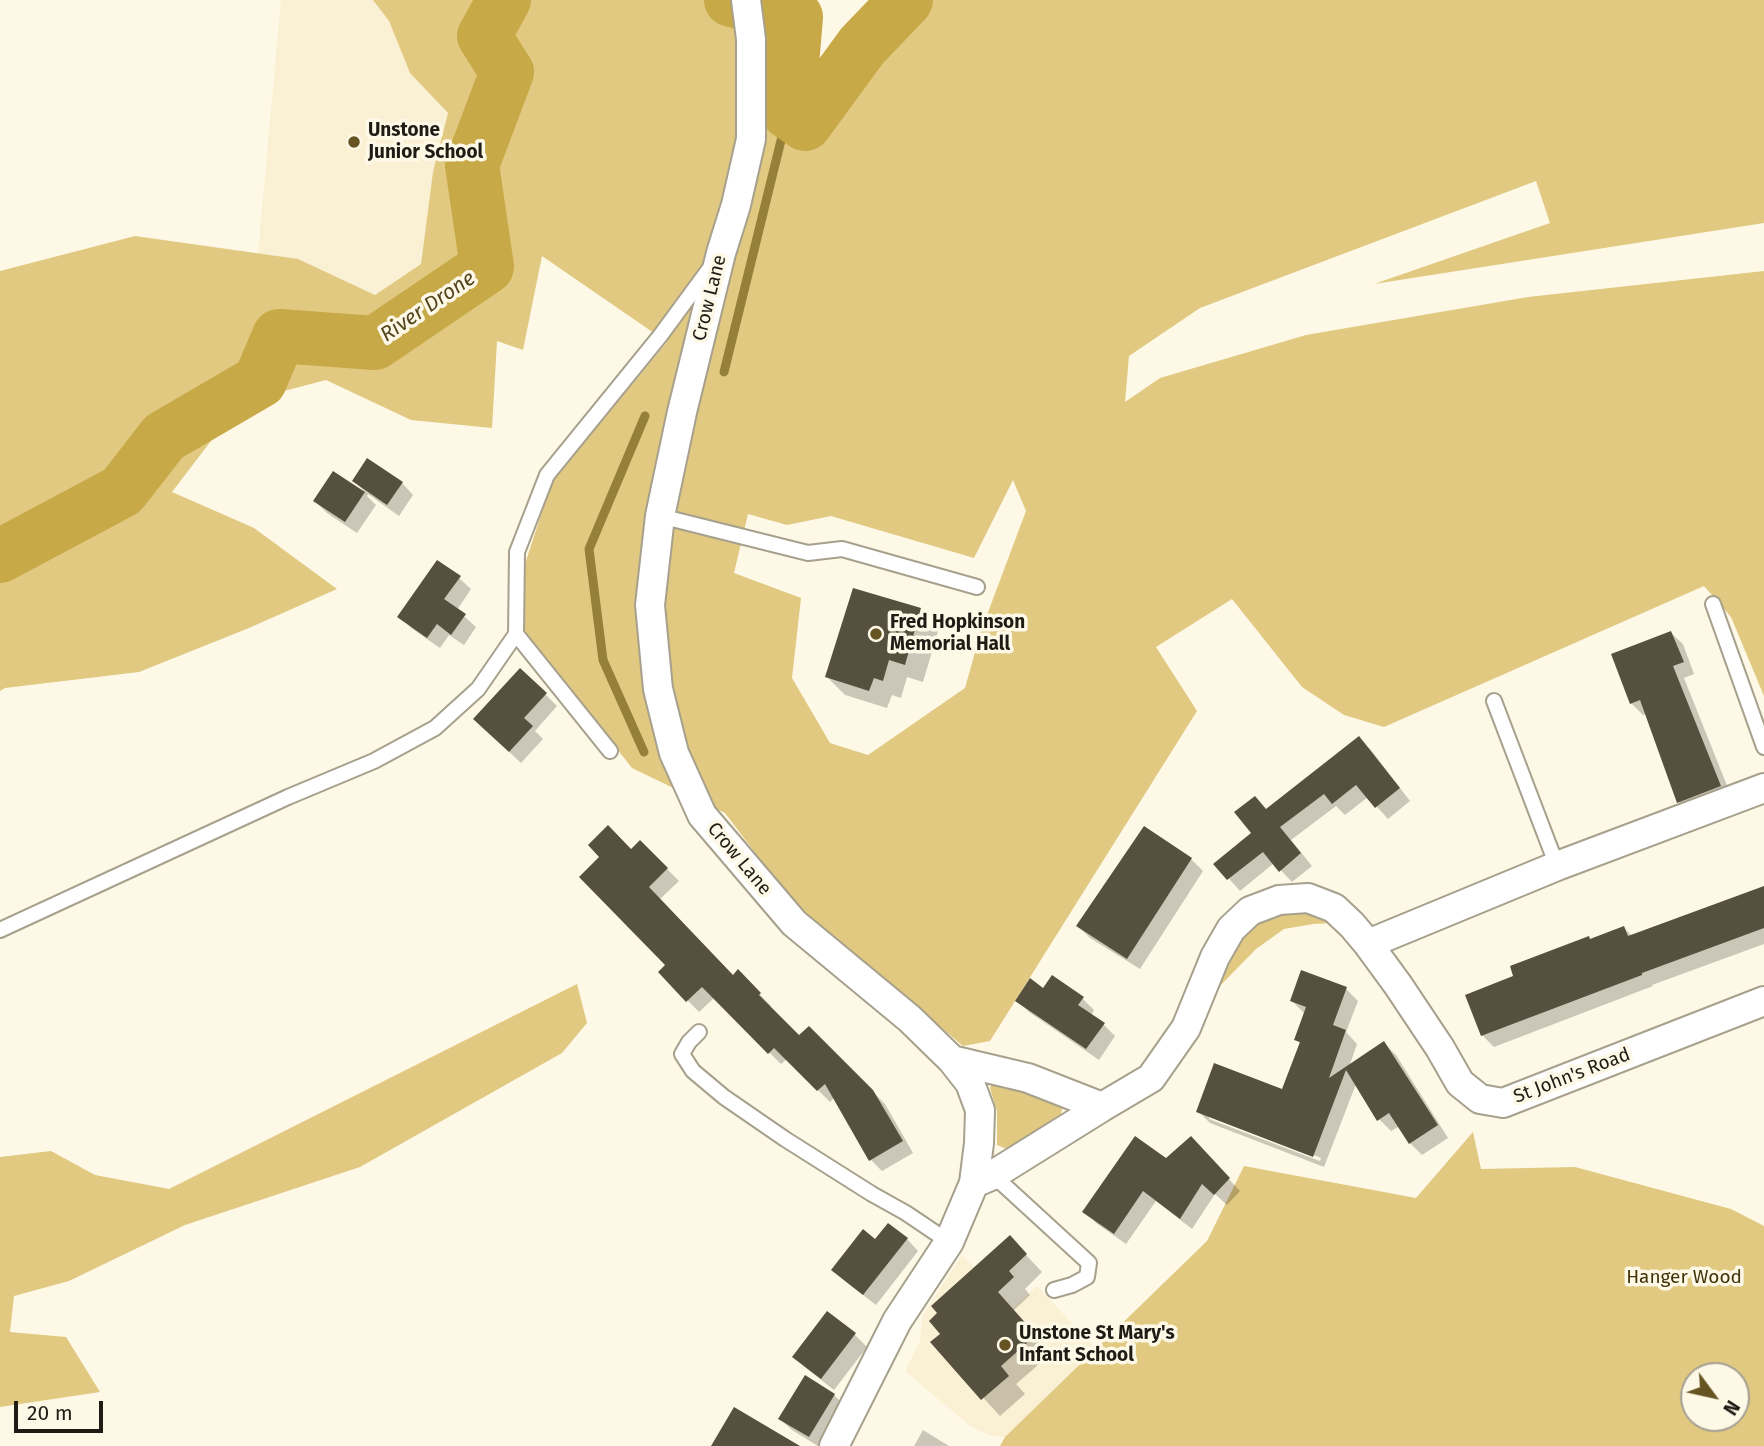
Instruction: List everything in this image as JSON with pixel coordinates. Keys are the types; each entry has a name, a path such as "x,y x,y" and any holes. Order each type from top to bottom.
{"street":[{"name":"Crow Lane","path":"746,0 751,38 751,139 682,412 660,516 650,605 658,689 674,753 702,816 794,923 910,1019 952,1060 971,1083 980,1110 979,1143 984,1179 948,1242 897,1321 834,1446"},
{"path":"1368,944 1558,866 1764,788"},
{"name":"St John's Road","path":"984,1179 1151,1078 1186,1028 1215,957 1231,929 1250,911 1279,900 1308,898 1334,908 1352,925 1440,1048 1460,1083 1480,1099 1503,1103 1764,1002"},
{"path":"952,1060 1028,1078 1102,1107"}],"lane":[{"path":"0,930 288,797 374,761 435,728 478,689 516,634 517,552 547,475 660,336 721,253"},
{"path":"660,516 808,553 842,549 976,587"},
{"path":"1713,604 1764,747"},
{"path":"516,634 610,751"},
{"path":"1494,701 1558,866"},
{"path":"699,1032 682,1054 694,1072 785,1139 948,1242"},
{"path":"984,1179 1088,1263 1087,1277 1054,1290"}],"shaded area":[{"name":"Unstone Junior School","path":"281,0 373,0 389,21 410,73 448,113 433,172 421,264 375,295 298,259 258,254"},
{"name":"Unstone St Mary's Infant School","path":"962,1255 1013,1308 1037,1286 1096,1349 1005,1437 991,1436 970,1426 905,1371 920,1341 922,1317"}],"green space":[{"path":"373,0 716,0 727,5 779,120 805,130 867,51 913,0 1764,0 1764,223 1374,284 1550,223 1536,181 1200,308 1129,356 1125,402 1160,378 1306,335 1528,297 1764,271 1764,696 1731,617 1704,586 1384,727 1344,715 1302,687 1232,599 1156,647 1197,711 990,1041 963,1046 808,915 762,862 725,813 632,768 513,617 525,564 552,481 667,342 542,256 523,350 497,341 492,428 411,420 326,380 284,391 214,437 172,492 254,528 337,589 139,672 5,688 0,691 0,271 135,236 298,259 375,295 421,264 433,172 448,113 410,73 389,21","holes":["1013,480 1026,511 981,631 965,688 868,755 830,743 792,678 801,598 734,573 748,514 787,525 831,516 974,558"]},
{"path":"1299,912 1319,915 1332,923 1284,929 1256,949 1215,991 1222,971 1240,939 1260,916"},
{"path":"577,984 587,1023 562,1053 360,1167 185,1225 69,1281 14,1296 10,1332 66,1337 100,1392 0,1407 0,1157 51,1151 95,1175 169,1189"},
{"path":"995,1078 1063,1105 1061,1114 1007,1149 997,1145 997,1111 990,1088"},
{"name":"Hanger Wood","path":"1473,1132 1481,1169 1575,1167 1731,1209 1764,1226 1764,1446 1000,1446 1005,1437 1207,1241 1244,1166 1416,1198"}],"building":[{"path":"367,458 403,482 387,505 352,481"},
{"path":"333,471 365,492 345,522 313,501"},
{"path":"437,560 461,576 444,599 466,614 451,635 437,624 427,638 397,617"},
{"name":"Fred Hopkinson Memorial Hall","path":"853,588 921,608 905,665 889,660 883,681 874,678 869,691 825,677"},
{"path":"1671,631 1684,662 1673,666 1721,786 1677,803 1640,700 1630,704 1611,654"},
{"path":"520,668 547,693 524,718 533,726 509,752 473,719"},
{"path":"1359,736 1400,788 1375,808 1356,785 1332,804 1324,794 1280,827 1301,853 1279,872 1263,852 1227,880 1213,864 1251,833 1234,812 1255,796 1266,809"},
{"path":"608,825 631,849 640,840 668,868 649,887 733,975 738,969 761,993 759,995 799,1035 809,1026 873,1090 903,1141 869,1161 825,1084 817,1091 774,1048 768,1054 702,987 686,1002 658,972 665,965 579,877 599,857 588,845"},
{"path":"1144,826 1192,858 1127,959 1076,926"},
{"path":"1764,886 1764,928 1481,1036 1465,995 1513,976 1510,966 1589,936 1590,939 1624,926 1628,936"},
{"path":"1301,970 1347,987 1333,1025 1346,1030 1329,1078 1384,1041 1438,1125 1409,1144 1389,1113 1377,1121 1346,1070 1313,1157 1196,1112 1214,1063 1282,1089 1300,1042 1294,1040 1306,1007 1290,1001"},
{"path":"1052,975 1084,997 1078,1005 1105,1023 1086,1049 1015,1001 1030,978 1043,988"},
{"path":"1135,1136 1166,1158 1191,1136 1230,1178 1214,1195 1202,1184 1180,1219 1143,1191 1114,1234 1082,1212"},
{"path":"888,1223 908,1238 863,1295 831,1270 863,1229 875,1239"},
{"path":"1010,1235 1027,1254 1009,1271 1014,1277 998,1292 1036,1335 1001,1366 1009,1376 981,1400 930,1342 940,1334 929,1321 937,1313 931,1306"},
{"path":"827,1311 856,1333 821,1379 792,1357"},
{"path":"805,1375 835,1394 809,1437 778,1419"},
{"path":"734,1407 800,1446 711,1446"}],"waterway":[{"name":"River Drone","path":"0,556 122,491 164,437 260,381 279,336 375,343 487,267 472,165 507,72 484,36 504,0"},
{"name":"River Drone","path":"731,0 796,17 788,112 805,124 862,46 906,0"},
{"path":"724,372 788,112"},
{"path":"644,752 603,660 589,549 645,416"}],"place":[{"name":"Unstone Junior School","path":"354,142"},
{"name":"Fred Hopkinson Memorial Hall","path":"876,634"},
{"name":"Unstone St Mary's Infant School","path":"1005,1345"}]}
